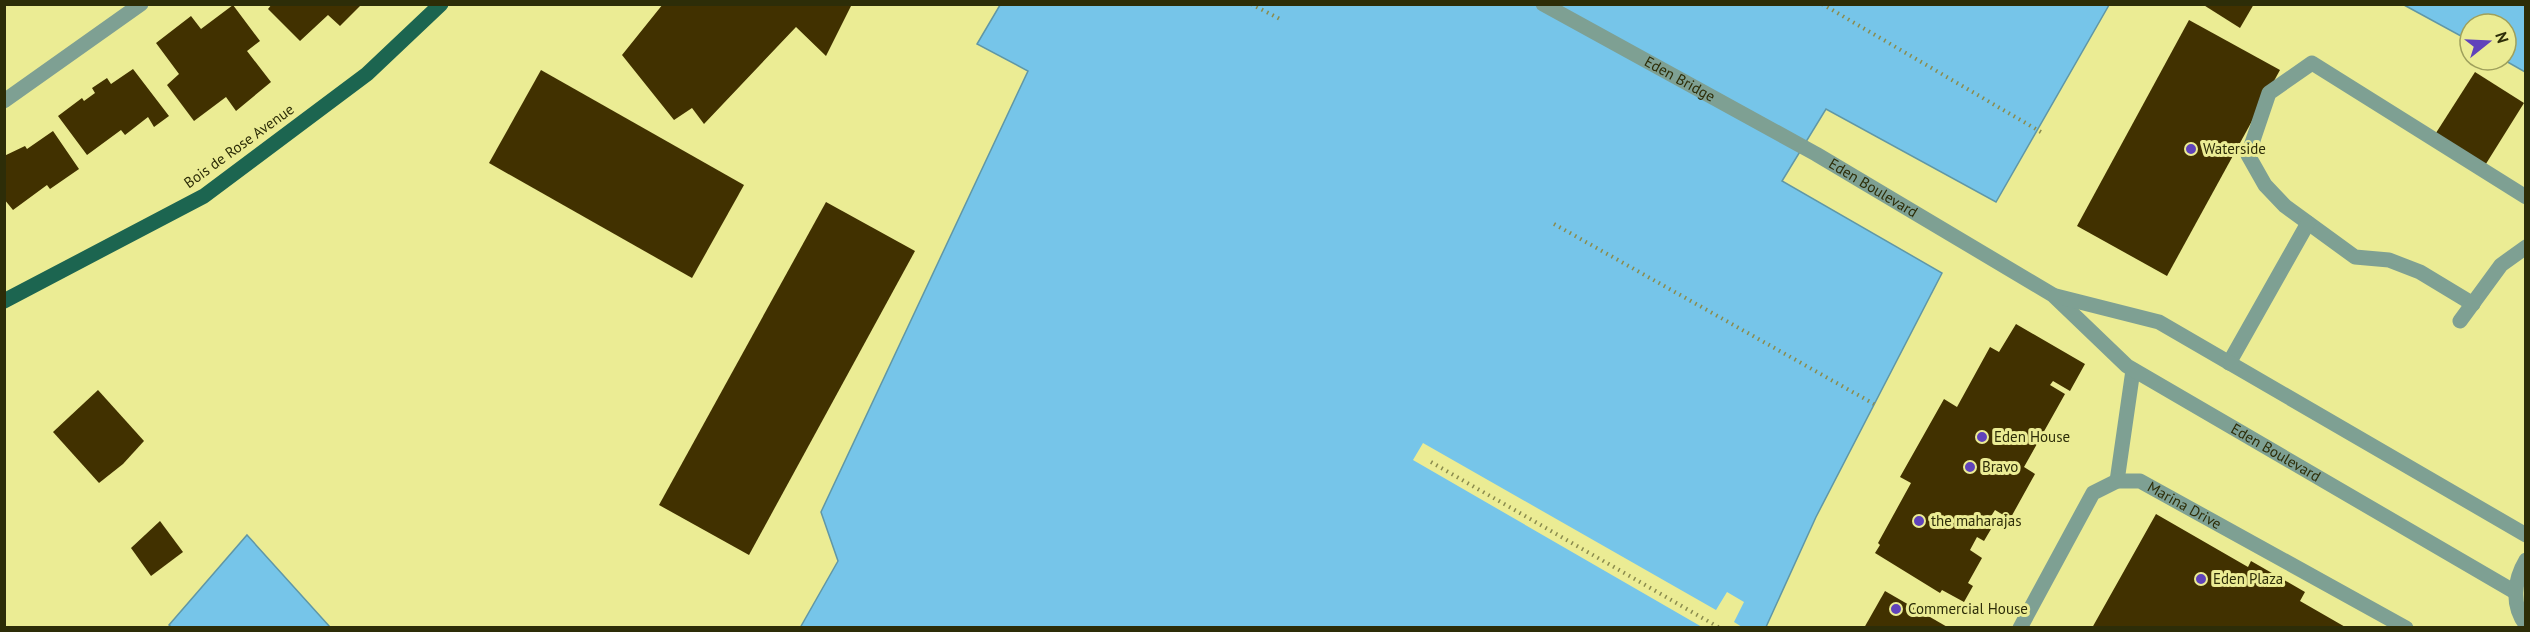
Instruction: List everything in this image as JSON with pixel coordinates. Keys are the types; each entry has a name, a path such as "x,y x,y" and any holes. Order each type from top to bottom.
{"main road":[{"name":"Bois de Rose Avenue","path":"4,301 204,196 367,74 441,4"}],"street":[{"path":"4,101 141,4"},
{"name":"Eden Bridge","path":"1543,4 1816,154"},
{"path":"2473,304 2420,272 2389,260 2355,256 2284,206 2265,185 2248,155 2269,93 2312,63 2526,197"},
{"name":"Eden Boulevard","path":"1816,154 2053,295 2133,370 2515,592"},
{"path":"2229,363 2308,223"},
{"path":"2460,321 2501,265 2526,247"},
{"name":"Eden Boulevard","path":"2053,295 2159,322 2526,535"},
{"path":"2020,627 2093,494 2117,481 2133,370"},
{"name":"Marina Drive","path":"2117,481 2140,481 2406,627"},
{"path":"2526,560 2518,573 2515,592 2520,617 2526,625"}],"path":[{"path":"1251,4 1282,20"},
{"path":"1822,4 2041,132"},
{"path":"1554,224 1874,404"},
{"path":"1431,462 1720,627"}],"water":[{"path":"1000,5 2109,5 1996,202 1826,109 1782,181 1942,273 1816,517 1766,627 800,628 838,561 821,512 1028,71 977,44"},
{"path":"2404,5 2525,5 2525,72 2518,68 2518,12 2458,12 2458,34"},
{"path":"247,535 330,627 171,627 169,625"}],"pier":[{"path":"1423,443 1716,610 1727,592 1744,602 1734,622 1742,627 1702,627 1413,460"}],"building":[{"path":"272,4 362,4 340,26 328,15 300,41 268,9"},
{"path":"663,4 852,4 826,56 796,27 704,124 692,108 674,120 622,55"},
{"path":"2202,4 2254,4 2240,28"},
{"path":"233,5 260,41 247,51 271,82 236,111 226,97 194,121 167,85 179,74 156,43 191,16 201,29"},
{"path":"2189,20 2280,70 2167,276 2077,226"},
{"path":"133,69 169,116 154,127 148,117 125,135 121,130 87,155 58,116 82,98 84,101 95,93 92,88 107,78 111,84"},
{"path":"541,70 744,185 692,278 489,163"},
{"path":"2475,72 2524,103 2484,167 2434,136"},
{"path":"53,131 79,169 50,189 47,185 13,210 4,199 4,156 25,146 27,149"},
{"path":"826,202 915,251 749,555 659,505"},
{"name":"Eden House","path":"2016,324 2085,364 2070,391 2053,381 2050,385 2065,394 2024,467 2035,474 2010,519 1995,510 1988,521 1994,524 1984,541 1977,537 1970,550 1982,558 1968,583 1973,586 1964,602 1942,590 1940,593 1875,553 1880,545 1878,543 1911,483 1900,477 1944,399 1957,407 1990,347 1999,352"},
{"path":"98,390 144,441 123,464 99,483 53,432"},
{"name":"Eden Plaza","path":"2156,514 2248,567 2251,561 2305,592 2300,601 2347,628 2092,628"},
{"path":"160,521 183,552 151,576 131,548"},
{"name":"Commercial House","path":"1885,591 1949,628 1864,628"}],"place":[{"name":"Waterside","path":"2191,149"},
{"name":"Eden House","path":"1982,437"},
{"name":"Bravo","path":"1970,467"},
{"name":"the maharajas","path":"1919,521"},
{"name":"Eden Plaza","path":"2201,579"},
{"name":"Commercial House","path":"1896,609"}]}
